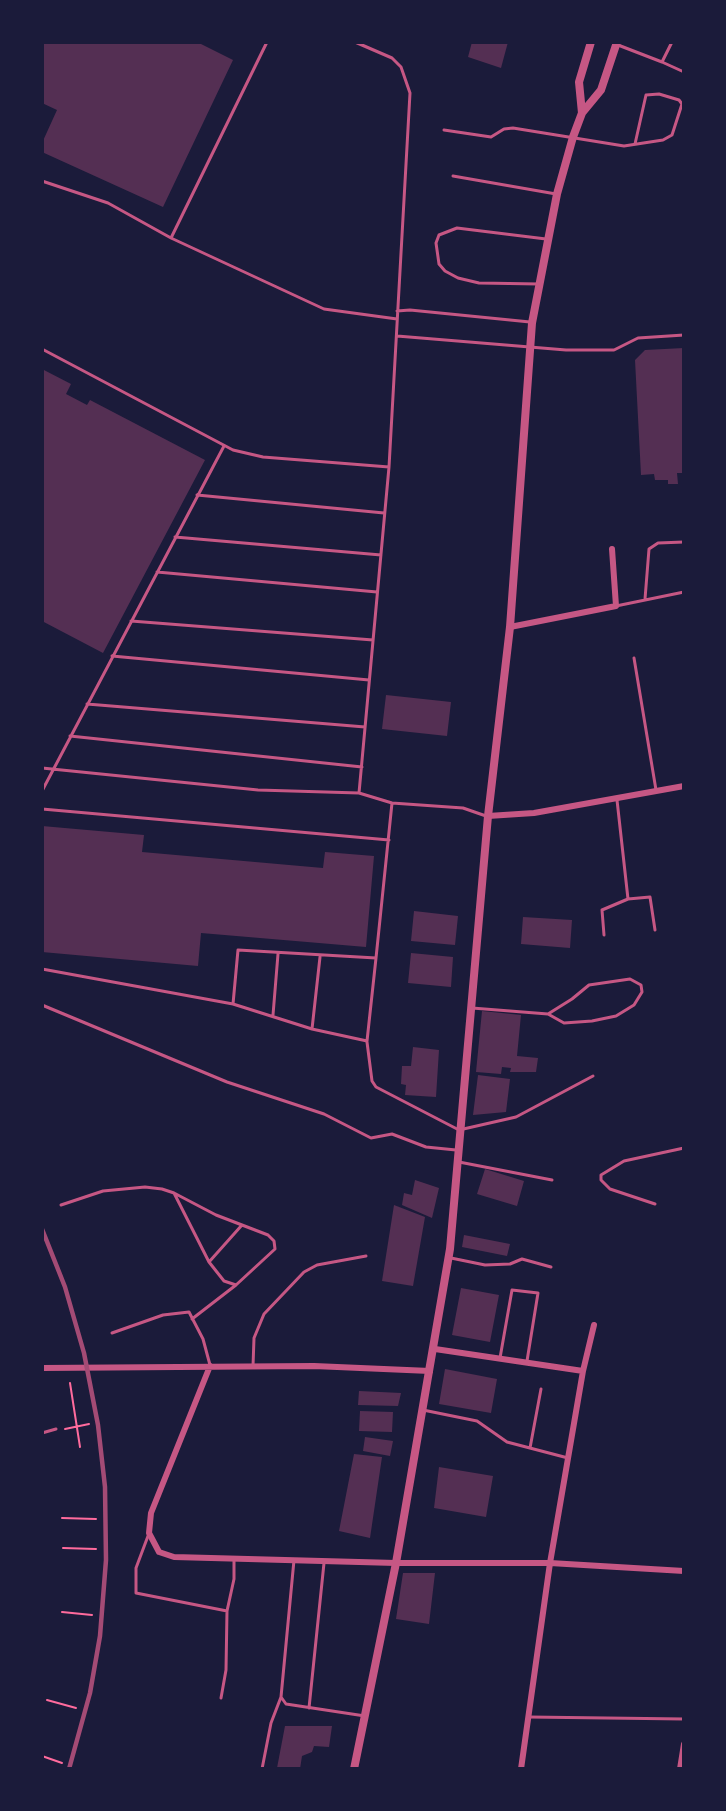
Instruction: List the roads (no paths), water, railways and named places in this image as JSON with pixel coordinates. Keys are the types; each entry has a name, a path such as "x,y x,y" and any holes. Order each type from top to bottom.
{"street":[{"path":"582,113 579,82 591,42"},
{"path":"354,1769 396,1563 435,1349 457,1197 459,1130 488,816 510,627 532,322 548,239 573,136 582,113 601,90 617,43"},
{"path":"510,627 616,606 612,549"},
{"path":"488,816 534,813 684,786"},
{"path":"521,1769 550,1563 582,1371 594,1325"},
{"path":"435,1349 582,1371"},
{"path":"210,1366 151,1513 149,1533 159,1552 174,1557 396,1563 550,1563 684,1571"},
{"path":"42,1368 88,1370 253,1366 430,1371"},
{"path":"680,1769 684,1744"}],"lane":[{"path":"171,238 267,42"},
{"path":"355,42 392,58 401,67 410,93 389,467 359,793"},
{"path":"662,62 672,42"},
{"path":"617,43 684,72"},
{"path":"444,130 491,137 504,129 513,128 573,136 611,145 635,144 663,140 672,135 682,104 679,100 658,93 646,95 635,144"},
{"path":"453,176 558,194"},
{"path":"42,181 108,203 171,238 324,309 397,319"},
{"path":"539,284 479,283 458,278 445,271 439,264 436,243 439,235 457,228 548,239"},
{"path":"397,311 410,310 532,322"},
{"path":"397,336 529,345 566,350 614,350 638,338 684,335"},
{"path":"42,349 224,446 263,457 389,467"},
{"path":"42,791 224,446"},
{"path":"197,495 384,513"},
{"path":"175,537 381,555"},
{"path":"645,599 649,549 658,543 684,542"},
{"path":"157,572 377,592"},
{"path":"616,606 645,599 676,596 684,592"},
{"path":"131,621 373,640"},
{"path":"112,656 369,680"},
{"path":"634,658 656,791"},
{"path":"87,704 365,727"},
{"path":"70,736 362,766"},
{"path":"42,768 258,790 359,793 392,802 463,808 488,816"},
{"path":"617,798 628,899"},
{"path":"392,802 367,1041 372,1081 376,1087 459,1130 516,1117 593,1076"},
{"path":"42,808 389,840"},
{"path":"604,935 602,910 628,899 650,897 654,930"},
{"path":"233,1004 238,950 320,957 376,958"},
{"path":"273,1015 278,954"},
{"path":"312,1029 320,957"},
{"path":"42,969 233,1004 312,1029 367,1041"},
{"path":"471,1008 548,1014 564,1023 616,1016 634,1005 642,992 641,985 630,979 589,985 548,1014"},
{"path":"42,1005 227,1083 324,1114 370,1138 392,1134 426,1147 458,1150"},
{"path":"655,1204 610,1189 601,1180 601,1175 624,1161 684,1148"},
{"path":"458,1162 552,1180"},
{"path":"61,1205 103,1191 145,1187 174,1193 268,1235 276,1245 266,1260 192,1319"},
{"path":"174,1193 209,1262 222,1279 236,1285"},
{"path":"209,1262 242,1225"},
{"path":"253,1366 254,1338 264,1314 304,1272 317,1265 366,1256"},
{"path":"449,1258 485,1265 510,1264 522,1259 551,1267"},
{"path":"500,1359 512,1290 538,1293 527,1363"},
{"path":"112,1333 164,1315 189,1312 203,1339 210,1366"},
{"path":"530,1448 541,1389"},
{"path":"423,1410 477,1421 507,1442 568,1458"},
{"path":"42,1433 56,1429"},
{"path":"149,1533 136,1568 136,1593 227,1611"},
{"path":"221,1698 226,1670 227,1611 234,1579 234,1559"},
{"path":"262,1769 271,1723 281,1697 294,1560"},
{"path":"309,1708 324,1561"},
{"path":"281,1697 286,1704 366,1717"},
{"path":"529,1717 684,1719"}],"railway":[{"path":"42,1229 65,1287 84,1353 98,1425 105,1487 106,1560 100,1636 90,1693 69,1769"}]}
